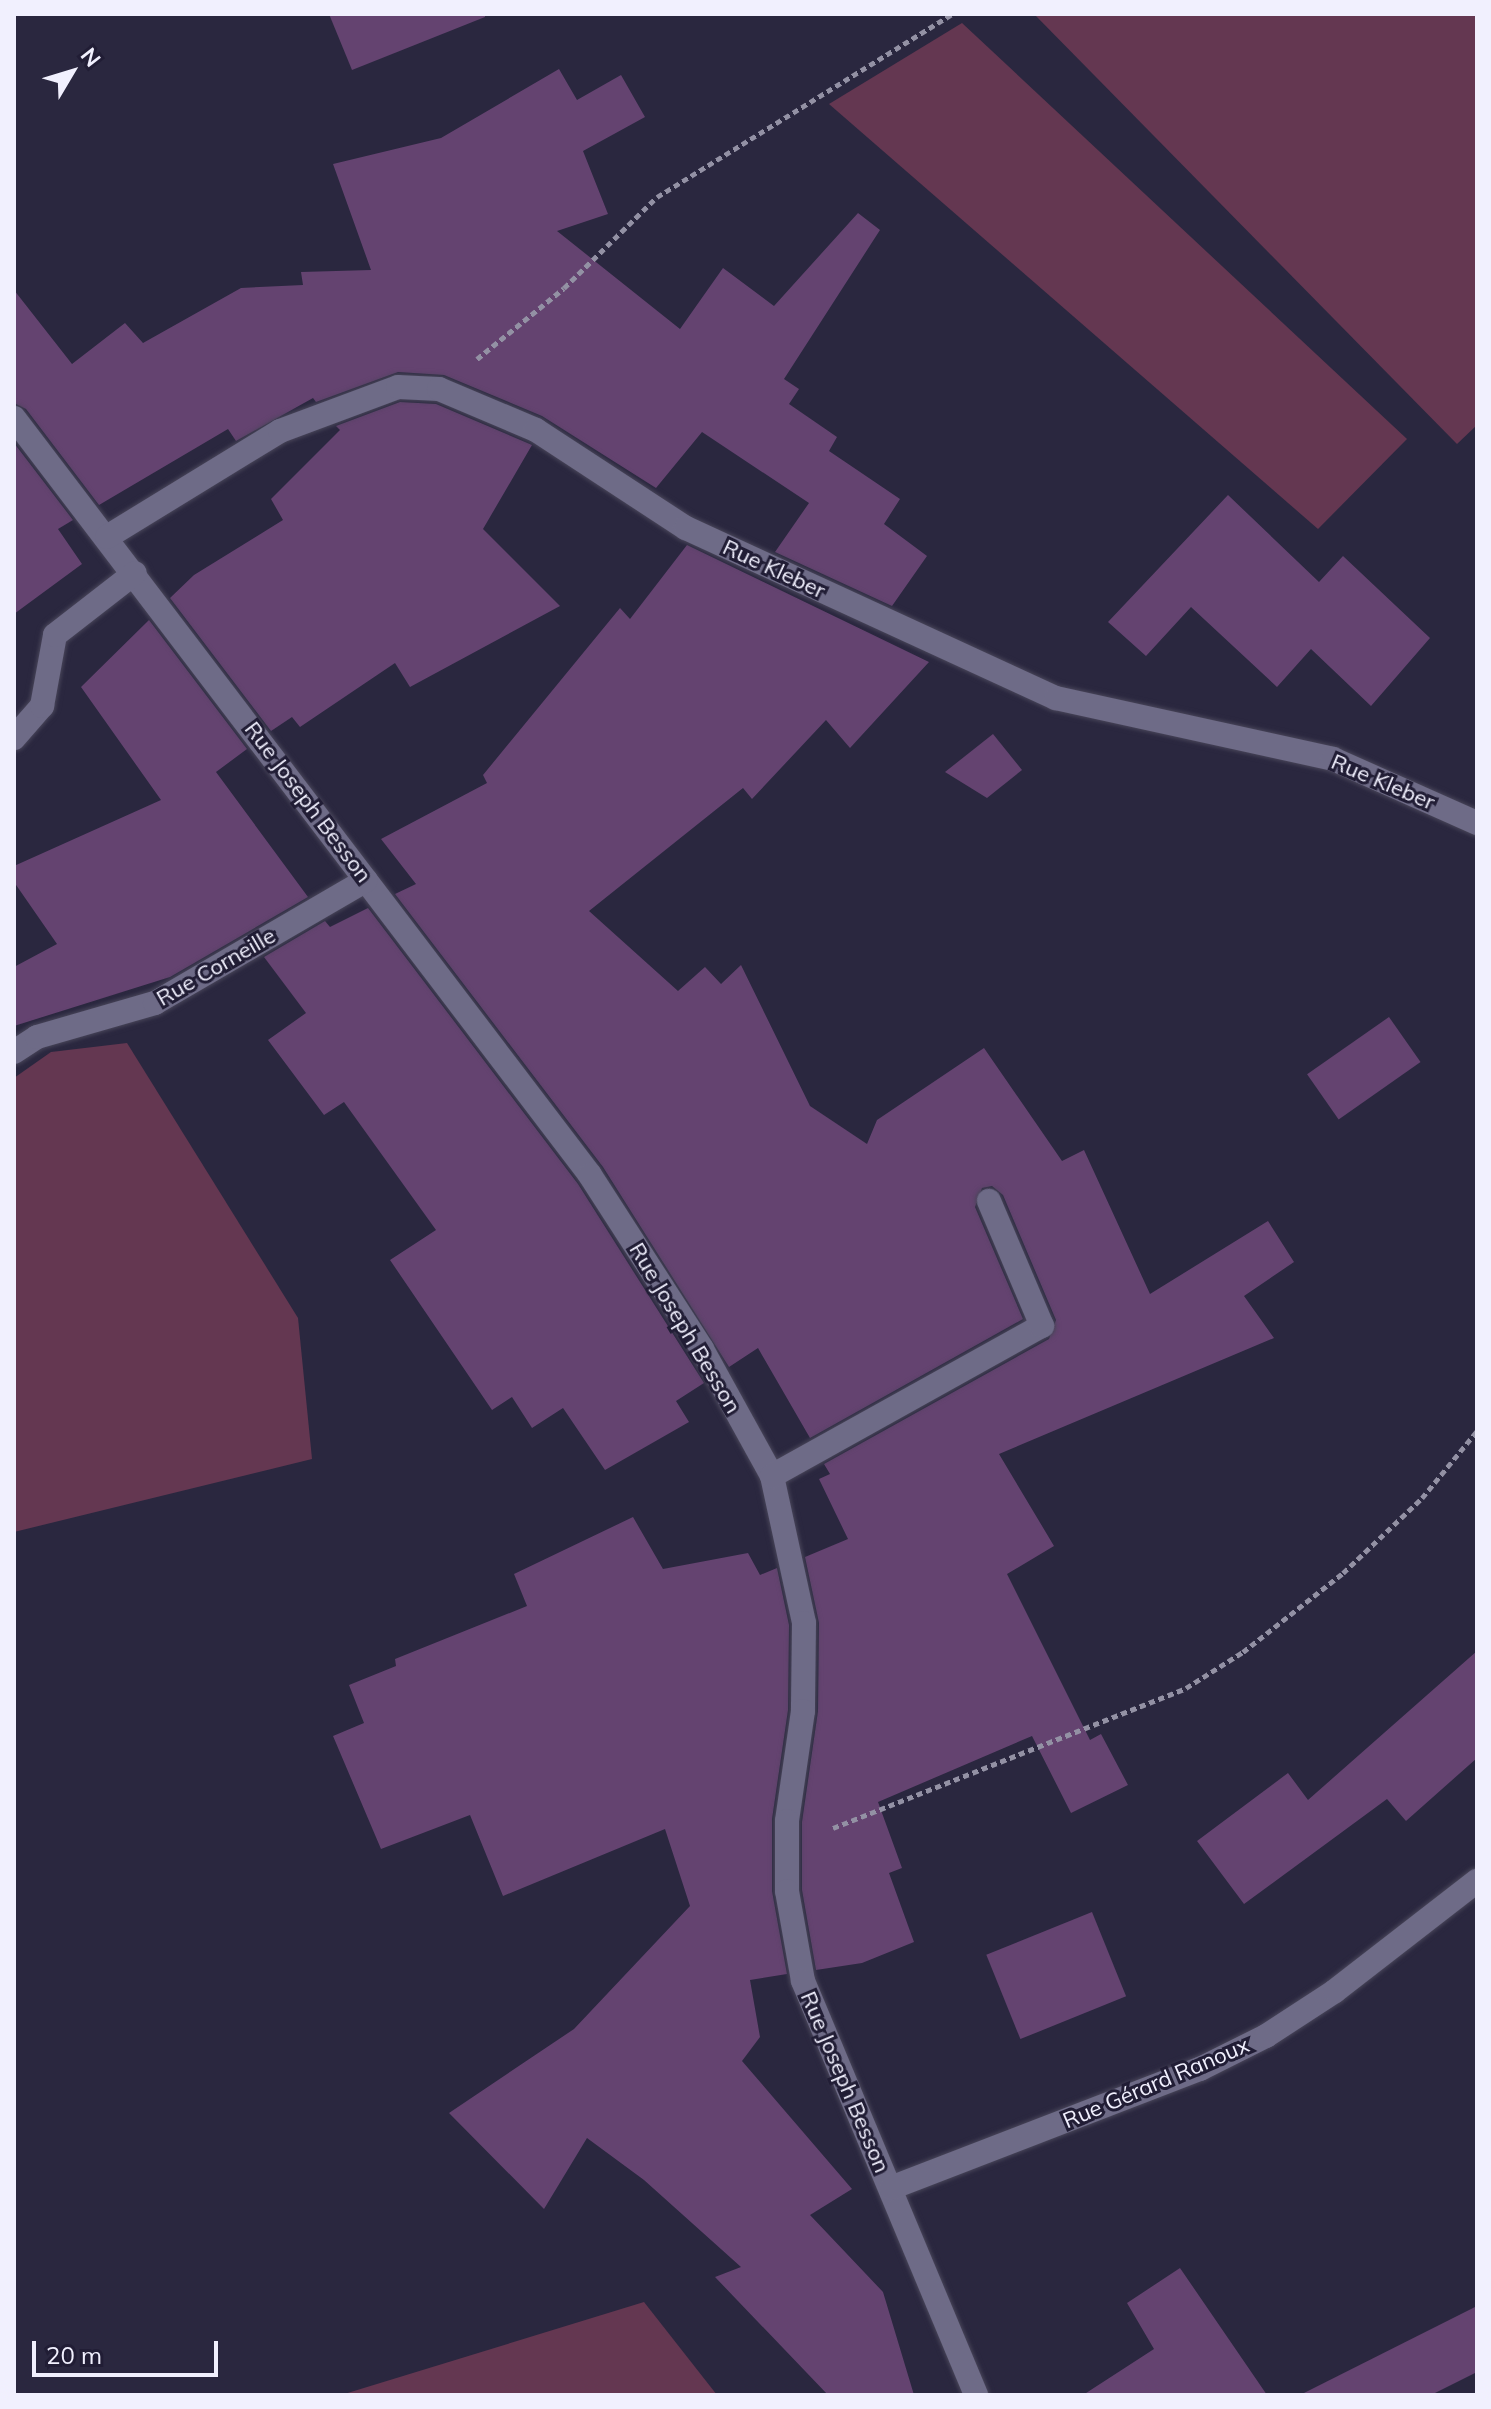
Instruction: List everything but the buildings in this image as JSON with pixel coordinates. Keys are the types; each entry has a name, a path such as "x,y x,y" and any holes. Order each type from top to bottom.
{"street":[{"name":"Rue Kleber","path":"107,537 280,431 398,387 439,389 536,430 686,528 1056,698 1333,759 1477,823"},
{"name":"Rue Joseph Besson","path":"14,418 135,573 590,1175 702,1349 772,1476 804,1623 803,1711 787,1844 787,1891 803,1981 976,2395"},
{"path":"14,738 42,706 55,635 135,573"},
{"name":"Rue Corneille","path":"14,1052 37,1037 155,1003 366,880"},
{"path":"772,1476 1042,1326 989,1201"},
{"name":"Rue Gérard Ranoux","path":"891,2188 1200,2069 1266,2036 1335,1991 1477,1881"}],"path":[{"path":"439,389 564,288 657,197 952,14"},
{"path":"787,1844 1186,1688 1243,1652 1343,1573 1422,1498 1477,1431"}],"shaded area":[{"path":"1034,14 1477,14 1477,425 1457,444"},
{"path":"962,23 1407,439 1318,529 829,104"},
{"path":"127,1043 298,1318 312,1459 14,1532 14,1078 51,1052"},
{"path":"644,2302 717,2395 341,2395"}]}
